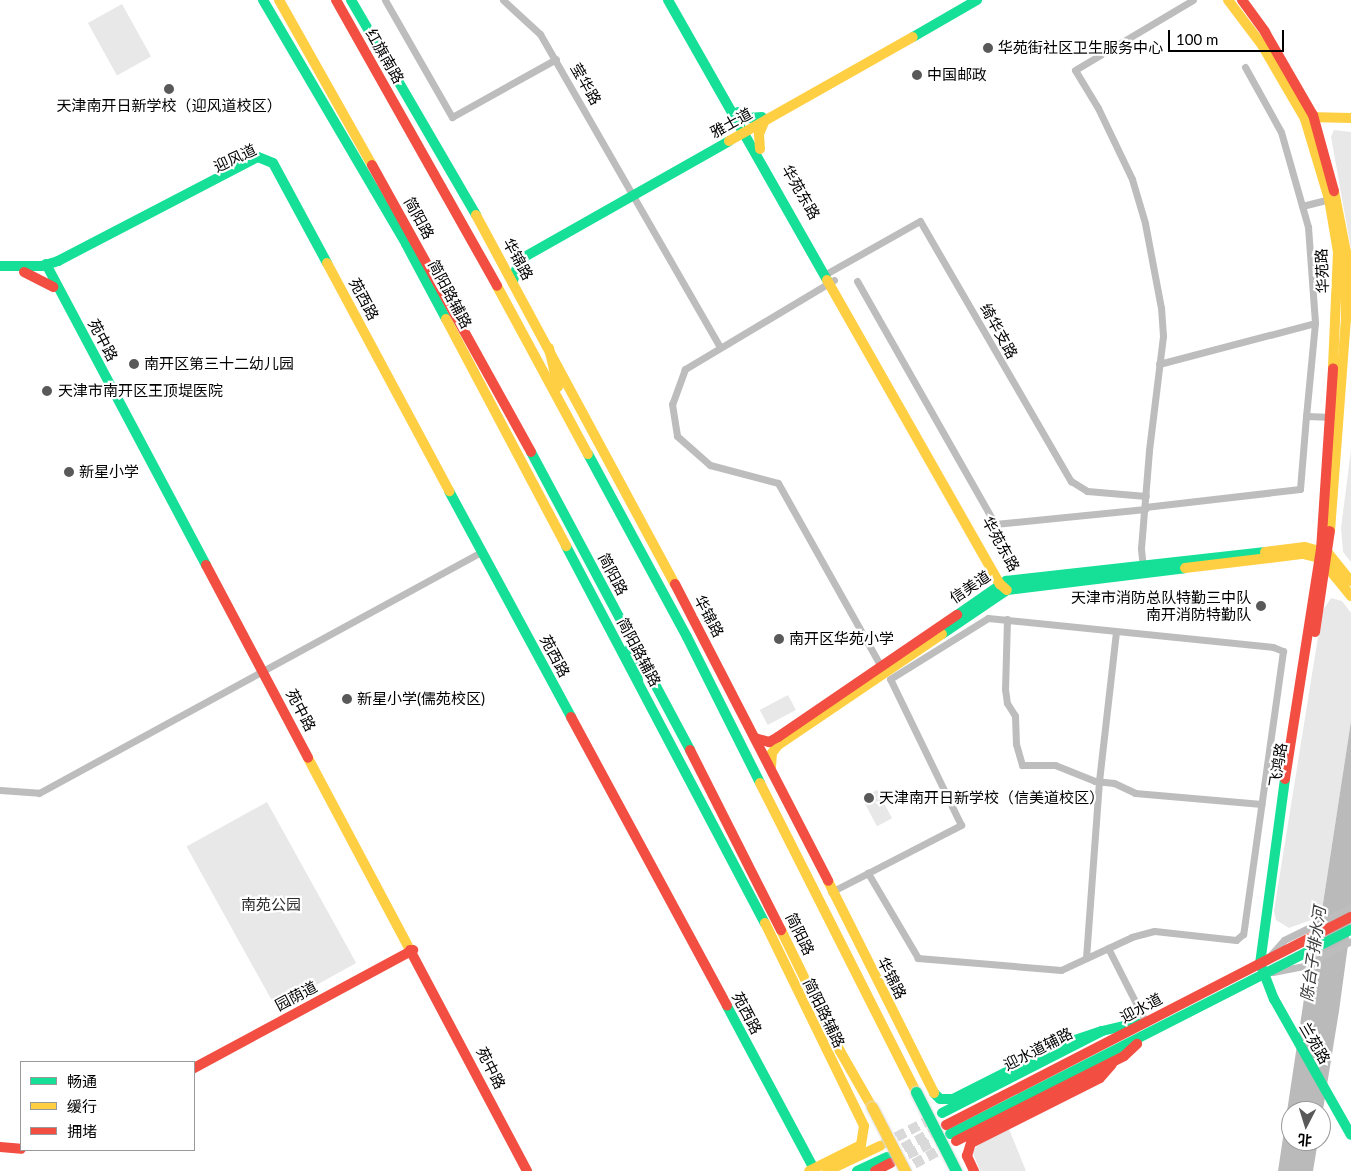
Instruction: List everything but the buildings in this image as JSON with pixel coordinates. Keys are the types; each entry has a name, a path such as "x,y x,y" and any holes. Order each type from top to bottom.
{"main road":[{"name":"简阳路辅路","path":"263,0 406,244 753,898 864,1126 866,1134 861,1145 812,1170"},
{"name":"简阳路","path":"279,0 457,315 732,828 840,1051 904,1171"},
{"name":"红旗南路","path":"336,0 409,127 562,405"},
{"name":"华锦路","path":"351,0 514,283 734,694 831,892 934,1092 940,1099 953,1099 1060,1045 1102,1031"},
{"name":"华苑东路","path":"668,0 735,113 760,150 829,277"},
{"name":"华苑东路","path":"674,0 735,113"},
{"name":"雅士道","path":"763,120 969,0"},
{"name":"雅士道","path":"514,283 514,270 519,260 746,128 977,0"},
{"name":"华苑路","path":"1228,0 1301,102 1316,118 1333,198 1339,267 1334,417 1324,556"},
{"name":"华苑路","path":"1242,0 1265,32 1301,102"},
{"path":"735,113 748,118 763,120 759,134 760,150"},
{"path":"1316,118 1351,118"},
{"path":"1316,118 1351,123"},
{"name":"华苑路","path":"1316,118 1312,143 1333,198"},
{"name":"华苑东路","path":"746,128 1003,582"},
{"name":"迎风道","path":"0,271 24,272 46,268 269,159"},
{"name":"苑西路","path":"269,159 278,168 812,1170"},
{"name":"雅士道","path":"498,255 507,258 518,256 632,194"},
{"path":"406,244 457,315"},
{"name":"迎风道","path":"0,266 46,268"},
{"name":"苑中路","path":"46,268 53,287 528,1171"},
{"name":"苑中路","path":"46,268 260,671"},
{"path":"24,272 53,287"},
{"path":"549,348 562,405 687,637 956,1171"},
{"name":"华苑路","path":"1324,556 1322,534 1334,417"},
{"path":"1305,547 1316,545 1322,534"},
{"name":"信美道","path":"755,738 763,742 773,740 1003,582 1144,569 1305,547 1324,556"},
{"name":"信美道","path":"772,771 772,753 778,746 1003,582 1303,554 1324,556"},
{"path":"1324,556 1351,581"},
{"path":"1324,556 1351,596"},
{"name":"飞鸿路","path":"1263,961 1280,813 1324,556"},
{"path":"625,628 638,681"},
{"path":"687,637 734,694"},
{"name":"迎水道","path":"1116,1060 951,1134 1263,961 1307,934 1351,917"},
{"name":"迎水道","path":"1149,1024 1265,974 1305,960 1351,930"},
{"name":"苑中路","path":"411,951 523,1171"},
{"name":"园荫道","path":"195,1067 411,951"},
{"name":"兰苑路","path":"1263,961 1265,974 1295,1035 1351,1135"},
{"path":"974,1171 967,1156 971,1143 1100,1078 1149,1024"},
{"name":"迎水道辅路","path":"942,1113 1102,1031 1149,1024"},
{"name":"兰苑路","path":"1329,1094 1351,1129"},
{"path":"827,1171 880,1146"},
{"path":"0,1147 20,1149"},
{"path":"857,1171 889,1160 875,1171"}],"street":[{"path":"385,0 452,117 556,59"},
{"name":"莹华路","path":"503,0 540,34 556,59 720,346"},
{"path":"1144,569 1145,508 1163,336 1161,308 1145,223 1132,179 1098,108 1075,70 1193,0"},
{"path":"857,282 995,524 1300,489 1315,323 1308,227 1280,132 1245,67"},
{"path":"1302,206 1333,198"},
{"name":"绮华支路","path":"829,277 920,221 1071,481 1087,491 1124,497 1146,496"},
{"path":"829,277 685,369 672,404 677,436 710,466 778,483 880,665"},
{"path":"1159,364 1315,323"},
{"path":"1306,416 1334,417"},
{"path":"0,790 39,793 481,552"},
{"path":"831,892 961,825 890,679 988,618 1273,647 1283,651 1243,934 1236,940 1154,932 1132,936 1060,970 918,958 868,873"},
{"path":"1007,619 1005,689 1007,703 1015,716 1016,744 1022,764 1055,765 1099,781 1114,783 1135,793 1162,798 1262,804"},
{"path":"1086,958 1099,781 1116,631"},
{"path":"1307,934 1351,907"},
{"path":"1305,960 1351,941"},
{"path":"1108,948 1149,1024"}],"green space":[{"path":"122,4 151,56 117,75 88,23"},
{"path":"1334,130 1351,132 1351,249 1331,137"},
{"path":"1351,450 1351,562 1343,552 1341,528"},
{"path":"1331,598 1342,601 1351,613 1351,721 1322,910 1311,920 1289,928 1276,920 1274,911 1322,612"},
{"path":"788,695 796,710 768,725 760,710"},
{"path":"877,790 892,818 877,826 862,798"},
{"name":"南苑公园","path":"267,802 356,963 276,1008 187,847"},
{"path":"1009,1129 1026,1171 980,1171 973,1153 977,1145"}],"water":[{"name":"陈台子排水河","path":"1351,721 1351,923 1324,1101 1289,1101 1308,972 1322,910"},
{"path":"1281,1151 1316,1151 1313,1171 1278,1171"}],"tunnel":[{"path":"883,1144 935,1117"},
{"path":"890,1155 946,1125"},
{"path":"894,1161 944,1137"},
{"path":"901,1171 949,1145"}],"traffic: fast":[{"path":"263,0 406,244 446,319"},
{"path":"351,0 476,215"},
{"path":"668,0 827,280"},
{"path":"913,37 977,0"},
{"path":"738,112 748,118 762,117"},
{"path":"513,281 519,260 729,141"},
{"path":"0,266 42,266 58,261 258,157 273,163 327,263"},
{"path":"46,264 206,565"},
{"path":"531,452 690,750"},
{"path":"588,454 687,637 760,783"},
{"path":"449,491 571,717"},
{"path":"566,546 765,923"},
{"path":"957,615 1006,581 1265,552"},
{"path":"942,634 1007,590 1185,568"},
{"path":"630,648 638,681"},
{"path":"1285,779 1260,963 1274,999 1351,1135"},
{"path":"950,1134 1351,930"},
{"path":"727,1006 814,1169"},
{"path":"942,1113 1102,1031 1137,1023"},
{"path":"934,1093 940,1099 953,1099 1060,1045 1102,1031"},
{"path":"916,1092 956,1171"},
{"path":"857,1171 887,1157"}],"traffic: slow":[{"path":"279,0 372,165"},
{"path":"1228,0 1262,45 1305,119 1329,199 1338,252 1333,368"},
{"path":"729,141 913,37"},
{"path":"1308,117 1351,118"},
{"path":"760,149 759,134 764,122"},
{"path":"1330,531 1346,319 1346,252 1334,191"},
{"path":"476,215 675,584"},
{"path":"327,263 449,491"},
{"path":"827,280 1000,584 1007,590"},
{"path":"497,286 588,454"},
{"path":"446,319 566,546"},
{"path":"549,348 558,387"},
{"path":"1265,552 1305,547 1328,553 1351,581"},
{"path":"1185,568 1303,554 1320,558 1351,596"},
{"path":"771,767 772,753 778,745 942,634"},
{"path":"308,758 410,950"},
{"path":"760,783 916,1092"},
{"path":"828,881 934,1093"},
{"path":"765,923 864,1126 861,1145 809,1171"},
{"path":"781,930 840,1051 872,1107"},
{"path":"872,1107 905,1171"},
{"path":"827,1171 880,1146"}],"traffic: jam":[{"path":"336,0 497,286"},
{"path":"1242,0 1265,32 1313,115 1334,191"},
{"path":"372,165 531,452"},
{"path":"24,272 53,287"},
{"path":"1285,779 1321,550 1333,368"},
{"path":"1315,632 1330,531"},
{"path":"206,565 308,758"},
{"path":"675,584 828,881"},
{"path":"755,738 769,742 778,737 957,615"},
{"path":"571,717 727,1006"},
{"path":"690,750 781,930"},
{"path":"946,1125 1351,917"},
{"path":"410,950 527,1171"},
{"path":"195,1067 413,950"},
{"path":"956,1141 1124,1056 1137,1044"},
{"path":"974,1171 967,1156 971,1143 1100,1078 1112,1064"},
{"path":"0,1147 20,1149"},
{"path":"875,1171 891,1163"}],"place":[{"name":"华苑街社区卫生服务中心","path":"988,48"},
{"name":"中国邮政","path":"917,75"},
{"name":"天津南开日新学校（迎风道校区）","path":"169,89"},
{"name":"南开区第三十二幼儿园","path":"134,364"},
{"name":"天津市南开区王顶堤医院","path":"47,391"},
{"name":"新星小学","path":"69,472"},
{"name":"天津市消防总队特勤三中队 南开消防特勤队","path":"1261,606"},
{"name":"南开区华苑小学","path":"779,639"},
{"name":"新星小学(儒苑校区)","path":"347,699"},
{"name":"天津南开日新学校（信美道校区）","path":"869,798"}]}
